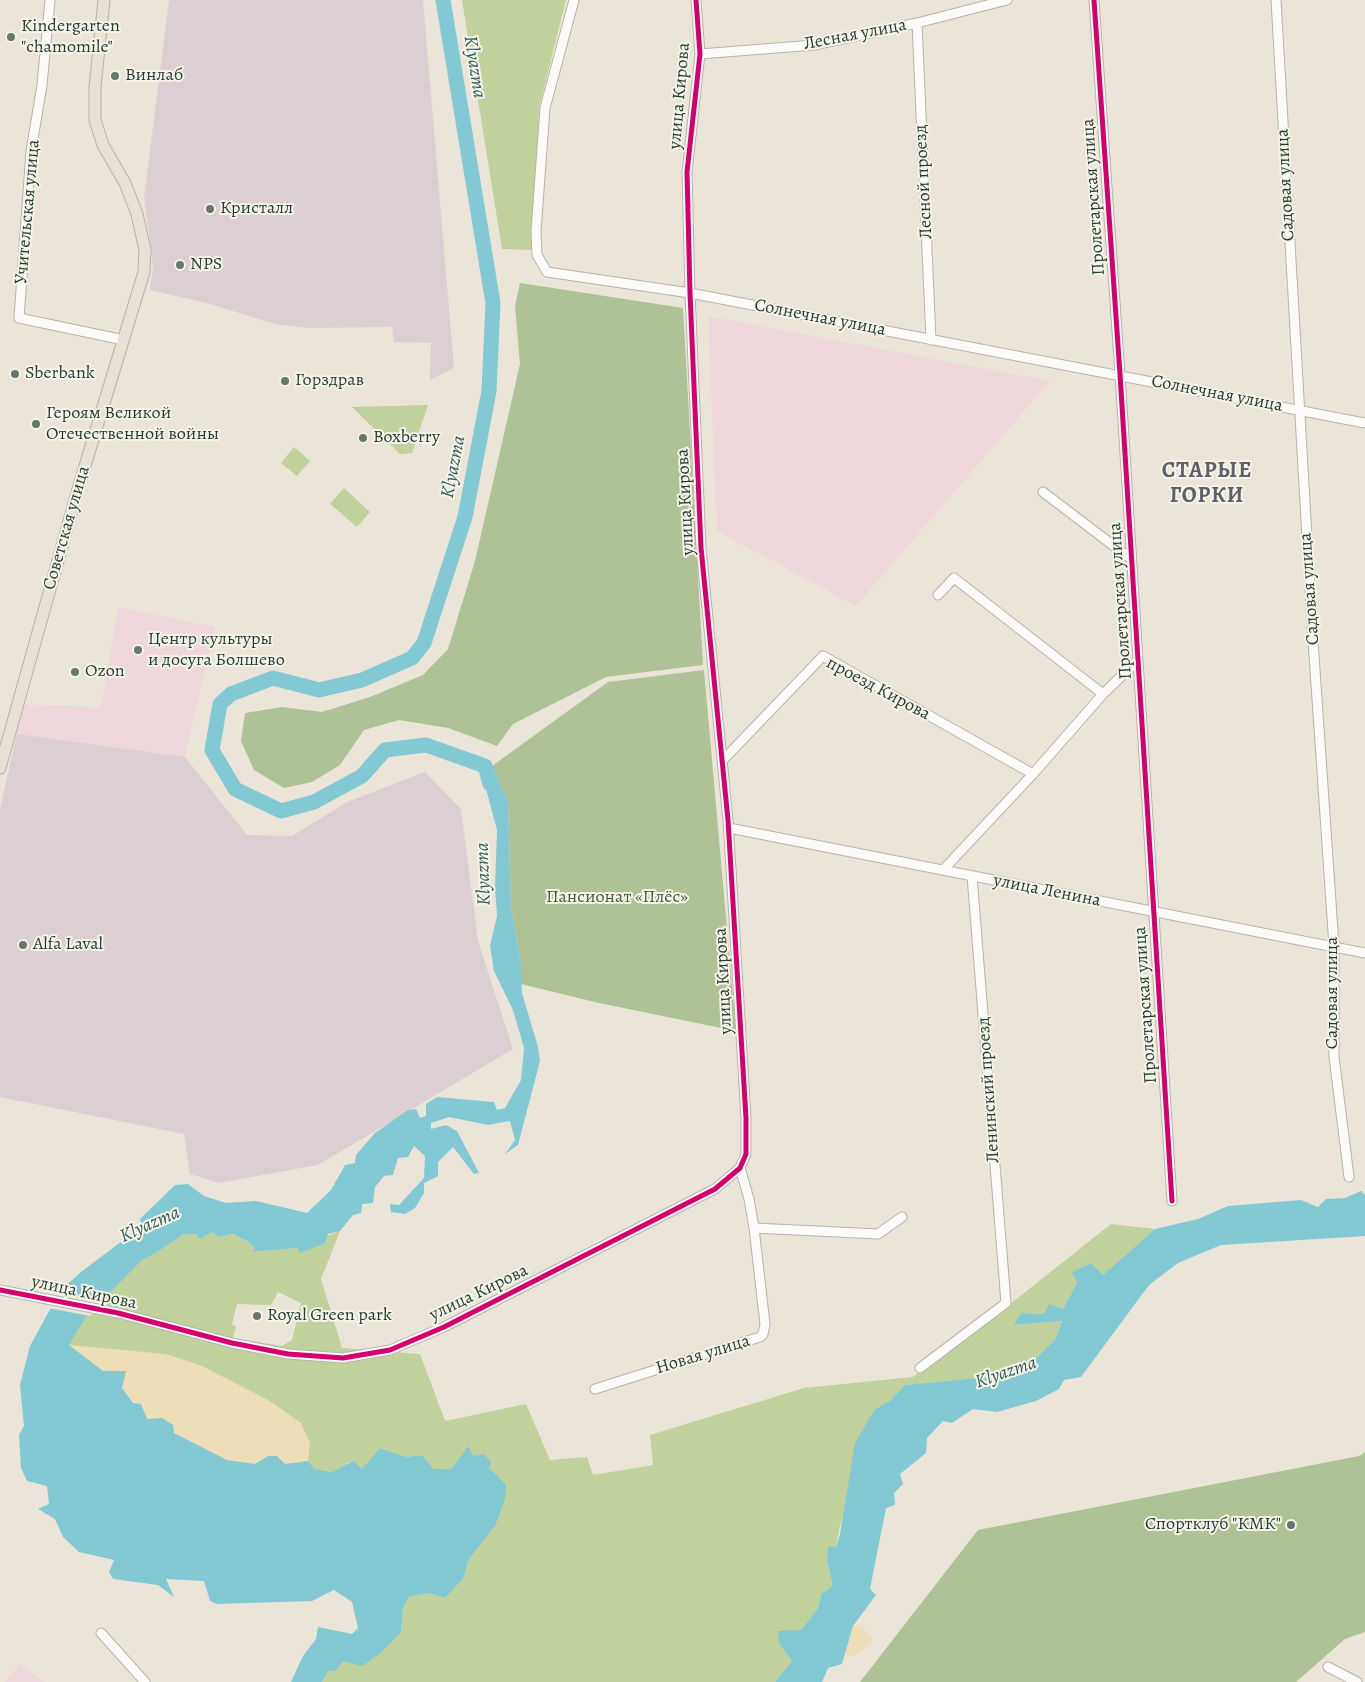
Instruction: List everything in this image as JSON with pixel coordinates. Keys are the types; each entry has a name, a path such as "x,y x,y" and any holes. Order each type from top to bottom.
{"main road":[{"name":"Советская улица","path":"0,768 78,489 144,272 145,250 137,214 125,183 104,145 95,120 95,87 104,0"}],"street":[{"name":"Учительская улица","path":"50,0 42,85 31,151 19,318 124,340"},
{"name":"Солнечная улица","path":"574,0 545,108 536,231 537,255 547,272 690,293 1120,374 1365,423"},
{"name":"улица Кирова","path":"0,1290 118,1313 232,1343 288,1354 343,1358 390,1350 444,1327 715,1189 740,1168 746,1154 747,1138 724,760 701,548 690,293 687,172 700,54 696,0"},
{"name":"Лесная улица","path":"700,54 814,45 918,23 1007,0"},
{"name":"Пролетарская улица","path":"1094,0 1120,374 1172,1201"},
{"name":"Садовая улица","path":"1276,0 1299,410 1334,946 1334,1057 1349,1177"},
{"name":"Лесной проезд","path":"918,23 932,340"},
{"path":"1043,492 1131,559"},
{"path":"938,594 954,578 1104,694"},
{"name":"проезд Кирова","path":"724,760 823,656 1033,774"},
{"path":"943,870 1033,774 1104,694 1138,660"},
{"name":"улица Ленина","path":"729,828 1365,953"},
{"name":"Ленинский проезд","path":"920,1368 1006,1304 972,876"},
{"name":"Новая улица","path":"594,1389 760,1338 763,1334 765,1324 754,1228 749,1199 740,1168"},
{"path":"754,1228 878,1234 902,1218"},
{"path":"101,1633 145,1682"},
{"path":"1328,1667 1356,1682"}],"shaded area":[{"path":"169,0 423,0 454,368 430,380 431,343 394,342 392,327 307,328 275,324 207,303 150,290 153,267 144,198"},
{"path":"708,316 1050,381 856,606 717,531"},
{"path":"118,607 215,627 185,757 13,734 21,705 101,707"},
{"path":"17,734 185,757 247,835 292,836 347,802 425,772 461,809 478,941 513,1049 318,1165 219,1183 190,1174 184,1134 0,1097 0,809"},
{"path":"20,1663 44,1682 5,1682"}],"green space":[{"path":"462,0 566,0 539,108 533,250 502,249"},
{"path":"520,283 683,308 703,665 606,677 513,724 497,746 448,728 399,720 364,730 340,765 312,782 284,788 254,770 241,741 245,713 282,707 322,712 370,697 423,675 448,649 475,561 520,364 515,306"},
{"path":"428,405 412,453 400,454 352,407"},
{"path":"294,447 310,461 297,476 281,463"},
{"path":"344,488 370,512 357,527 330,504"},
{"name":"Пансионат «Плёс»","path":"704,670 736,1031 599,1003 521,984 521,963 511,907 508,801 492,766 608,682"},
{"path":"1111,1224 1155,1229 1102,1276 1091,1263 1073,1272 1077,1283 1063,1309 1044,1314 1021,1313 1015,1325 1062,1321 1055,1340 1030,1364 1023,1361 998,1376 905,1385 890,1401 875,1409 840,1526 836,1547 828,1547 827,1561 834,1586 821,1594 818,1608 801,1630 779,1644 792,1661 775,1682 322,1682 328,1670 335,1671 343,1660 401,1632 403,1608 409,1597 428,1593 445,1598 463,1579 469,1559 495,1526 452,1470 434,1469 422,1455 407,1457 380,1448 362,1470 352,1461 332,1472 313,1469 69,1345 86,1317 142,1259 156,1253 184,1234 213,1232 219,1237 231,1234 247,1241 255,1248 253,1252 297,1248 340,1231 321,1279 342,1348 420,1354 445,1421 526,1404 550,1460 587,1457 593,1475 653,1465 650,1435 804,1388 913,1377 1014,1301","holes":["278,1292 301,1303 292,1340 282,1346 233,1338 236,1326 232,1325 237,1304 271,1305"]},
{"path":"1365,1452 1365,1632 1345,1639 1296,1682 860,1682 978,1530 1359,1456"}],"sand":[{"path":"69,1345 166,1354 200,1365 270,1401 301,1423 310,1443 308,1461 285,1464 277,1456 255,1464 227,1460 147,1419 141,1405 134,1403 122,1388"},
{"path":"861,1624 873,1641 855,1656 845,1654 853,1626"}],"water":[{"path":"480,766 492,766 508,801 511,907 521,963 522,993 538,1047 540,1061 518,1145 505,1154 515,1140 510,1121 488,1125 449,1117 431,1123 431,1129 446,1125 457,1131 479,1173 474,1174 453,1147 438,1162 438,1176 424,1183 424,1193 415,1208 405,1214 391,1212 390,1204 399,1205 424,1178 425,1156 414,1146 408,1157 398,1158 393,1175 384,1176 375,1187 373,1203 362,1204 361,1213 353,1215 340,1231 328,1234 325,1243 300,1253 297,1248 252,1252 255,1248 247,1241 232,1234 219,1237 212,1232 200,1239 197,1234 184,1234 142,1260 86,1317 69,1345 103,1371 126,1371 122,1388 133,1403 141,1404 147,1419 162,1418 173,1425 174,1433 227,1460 255,1464 268,1456 277,1456 285,1464 308,1461 314,1469 332,1472 353,1461 362,1469 380,1448 407,1457 422,1455 434,1469 452,1469 468,1446 473,1456 484,1454 491,1462 489,1468 506,1485 505,1499 495,1526 469,1559 463,1579 445,1598 428,1593 409,1597 403,1608 401,1632 382,1652 362,1666 343,1661 335,1671 328,1671 322,1682 291,1682 303,1656 316,1639 318,1627 352,1634 358,1628 352,1602 334,1590 312,1601 217,1604 210,1601 204,1581 166,1579 174,1597 158,1585 113,1579 109,1572 114,1560 79,1552 63,1537 55,1519 38,1509 49,1504 47,1486 27,1481 21,1468 19,1435 24,1426 20,1385 30,1346 60,1291 81,1272 142,1226 140,1219 175,1185 188,1184 204,1196 226,1203 256,1201 307,1213 331,1190 345,1165 355,1163 356,1155 375,1133 408,1110 416,1109 420,1118 426,1116 426,1104 437,1097 494,1102 497,1110 505,1108 521,1080 524,1048 513,1010 494,971 490,946 497,916 495,888 497,830"},
{"path":"1361,1191 1365,1195 1365,1236 1221,1245 1178,1263 1149,1285 1081,1377 1064,1380 1059,1389 1036,1401 997,1412 973,1409 952,1423 943,1421 927,1438 926,1453 900,1474 903,1484 894,1493 895,1505 886,1508 870,1589 876,1595 853,1626 842,1664 828,1668 822,1682 775,1682 792,1661 779,1644 778,1631 801,1630 818,1608 821,1594 833,1586 827,1560 828,1547 836,1547 840,1534 855,1443 875,1409 890,1401 905,1385 998,1376 1023,1361 1030,1364 1055,1340 1062,1321 1014,1325 1021,1313 1044,1314 1049,1304 1063,1309 1077,1283 1072,1272 1091,1263 1103,1275 1155,1229 1198,1219 1228,1206 1301,1200 1318,1207 1326,1199 1345,1198"}],"pier":[{"path":"57,1292 105,1302 90,1316 48,1308"}],"waterway":[{"name":"Klyazma","path":"443,0 493,303 489,391 465,517 424,643 412,658 362,680 319,690 273,678 231,694 220,704 212,750 235,789 281,811 314,802 362,776 385,750 426,745 485,766 490,784"}],"cycle path":[{"path":"0,1290 118,1313 232,1343 288,1354 343,1358 390,1350 444,1327 715,1189 740,1168 746,1154 746,1118 728,820 701,548 690,293 687,172 700,54 696,0"},
{"path":"1094,0 1120,374 1172,1201"}],"place":[{"name":"Kindergarten \"chamomile\"","path":"11,37"},
{"name":"Винлаб","path":"115,76"},
{"name":"Кристалл","path":"210,209"},
{"name":"NPS","path":"180,265"},
{"name":"Sberbank","path":"15,374"},
{"name":"Горздрав","path":"285,381"},
{"name":"Героям Великой Отечественной войны","path":"36,424"},
{"name":"Boxberry","path":"363,438"},
{"name":"Центр культуры и досуга Болшево","path":"138,650"},
{"name":"Ozon","path":"75,672"},
{"name":"Alfa Laval","path":"23,945"},
{"name":"Royal Green park","path":"257,1316"},
{"name":"Спортклуб \"КМК\"","path":"1291,1525"}],"district":[{"name":"СТАРЫЕ ГОРКИ","path":"1207,485"}]}
